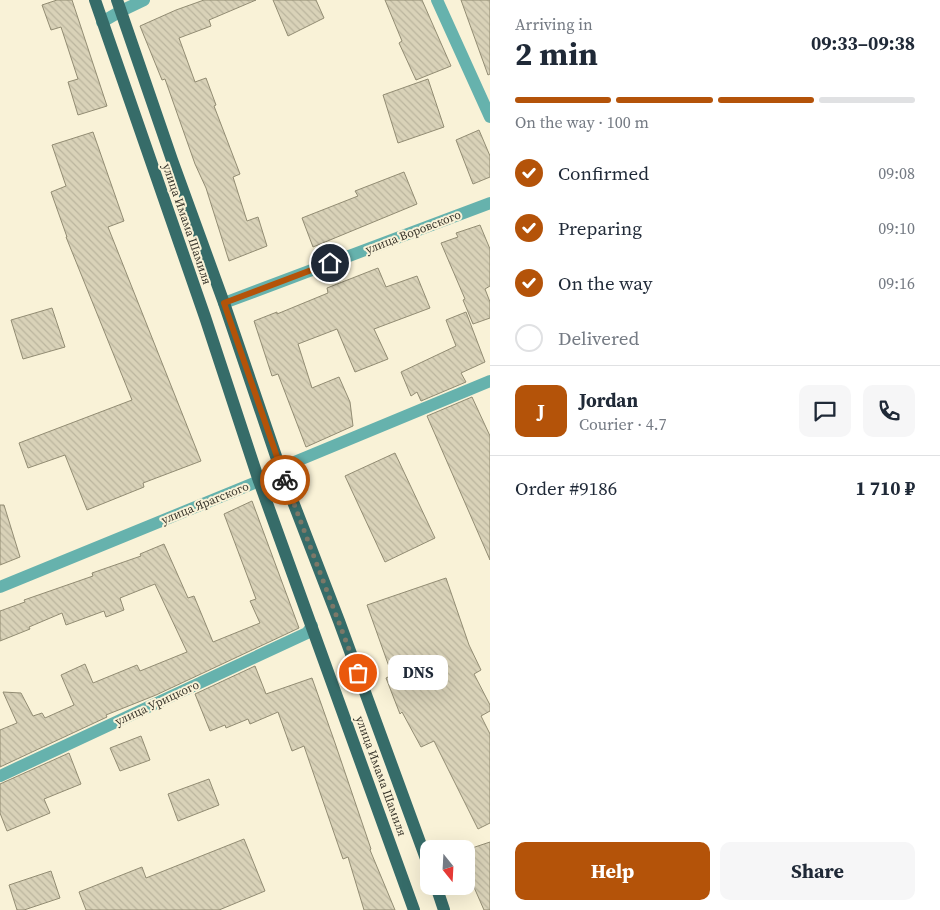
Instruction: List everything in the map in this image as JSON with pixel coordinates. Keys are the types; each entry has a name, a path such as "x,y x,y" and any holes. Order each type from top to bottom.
{"main road":[{"name":"улица Имама Шамиля","path":"95,0 205,317 259,481 414,910"},
{"name":"улица Имама Шамиля","path":"119,5 280,468 339,621 420,842"},
{"path":"439,895 444,910"}],"street":[{"path":"102,22 119,5 144,0"},
{"path":"438,0 490,117"},
{"name":"улица Воровского","path":"224,303 490,203"},
{"name":"улица Ярагского","path":"0,587 259,481 280,468 490,381"},
{"name":"улица Урицкого","path":"0,776 306,634 312,626"}],"building":[{"path":"57,0 72,0 107,106 78,115 68,82 78,79 61,27 51,30 42,5"},
{"path":"204,0 256,0 209,20 211,26 179,38 195,82 206,78 216,105 214,106 240,174 233,177 247,221 258,217 267,246 229,261 206,188 195,164 165,79 162,80 140,26"},
{"path":"273,0 316,0 324,18 288,36"},
{"path":"385,0 422,0 451,66 416,80 399,43 402,41"},
{"path":"461,0 490,0 490,74 488,75"},
{"path":"428,79 444,127 398,143 383,95"},
{"path":"479,130 490,156 490,177 473,184 456,140"},
{"path":"93,132 124,221 108,227 201,461 143,483 144,487 87,510 65,455 28,468 19,443 132,400 66,237 51,192 66,186 52,145"},
{"path":"404,172 417,204 313,247 302,218 358,196 355,191"},
{"path":"480,225 490,249 490,286 485,289 490,302 490,318 473,324 463,300 465,299 441,243 458,237 456,233"},
{"path":"378,268 386,287 417,276 430,308 374,329 388,359 355,372 337,329 298,344 312,388 339,377 350,402 353,426 306,447 278,374 272,376 254,321 277,312 277,314 328,293 327,288"},
{"path":"52,308 65,347 23,359 11,320"},
{"path":"466,312 485,362 461,373 466,382 421,401 417,392 411,396 401,372 456,346 446,320"},
{"path":"472,397 490,436 490,560 427,416"},
{"path":"395,453 435,538 385,562 345,476"},
{"path":"252,501 299,628 156,695 106,715 107,717 0,767 0,730 17,723 3,692 21,693 33,716 42,713 45,718 74,705 61,675 85,664 93,683 137,665 140,671 187,652 155,584 120,598 124,610 106,617 104,611 66,625 62,613 0,641 0,611 25,602 24,600 93,576 92,573 141,556 140,554 164,544 188,598 194,596 213,642 260,623 250,601 256,599 224,514"},
{"path":"0,505 4,505 20,557 0,565"},
{"path":"446,578 469,645 481,670 474,674 490,705 490,711 481,716 490,734 490,823 478,829 434,741 421,747 402,712 400,714 386,678 392,675 367,605"},
{"path":"255,666 266,694 312,678 370,850 395,910 364,910 348,857 343,859 304,746 292,751 278,712 250,724 248,719 226,728 225,725 210,731 195,694"},
{"path":"141,736 150,760 120,771 110,748"},
{"path":"69,753 81,784 44,799 50,813 7,831 0,813 0,784"},
{"path":"209,779 219,805 178,821 168,794"},
{"path":"244,839 265,891 219,910 86,910 79,892 142,867 146,878"},
{"path":"490,842 490,910 484,910 475,890 475,847"},
{"path":"51,871 60,898 24,910 17,910 9,885"}],"way so far":[{"path":"285,480 358,673"}],"place":[{"name":"DNS","path":"358,673"}],"route":[{"path":"285,480 224,303 330,263"}]}
